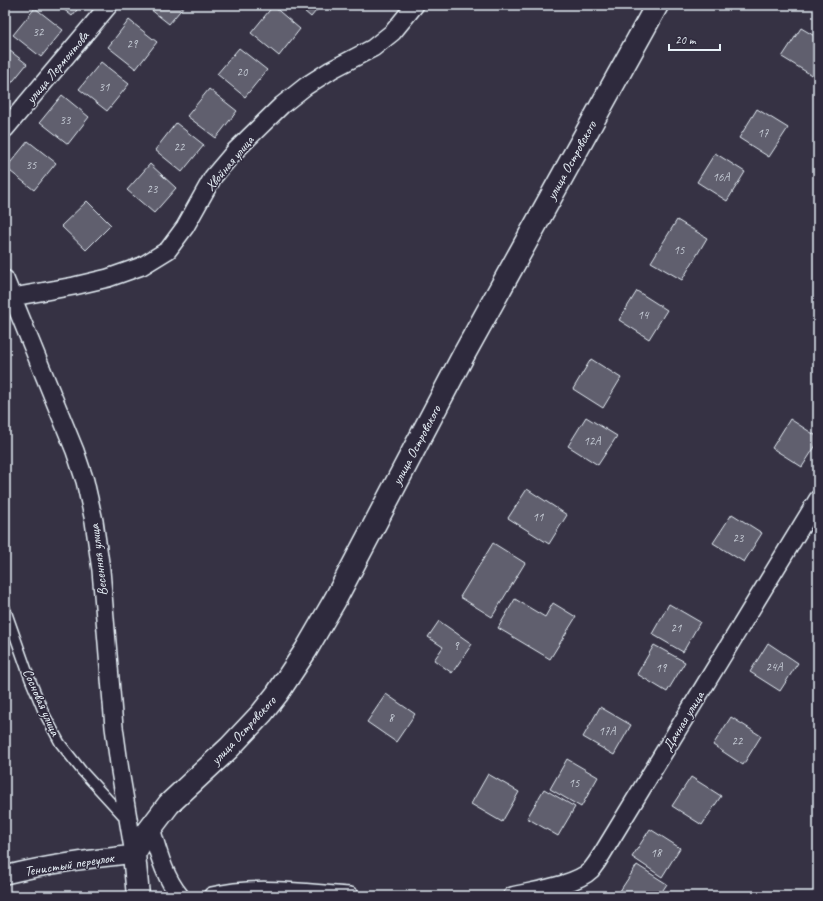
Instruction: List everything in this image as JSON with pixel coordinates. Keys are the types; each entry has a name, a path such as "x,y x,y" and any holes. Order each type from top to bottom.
{"street":[{"name":"улица Лермонтова","path":"5,129 109,5"},
{"name":"Хвойная улица","path":"12,297 74,286 108,278 142,266 168,250 213,177 245,141 282,105 306,86 330,70 373,48 393,32 415,5"},
{"name":"улица Островского","path":"134,854 144,837 169,804 229,748 262,713 277,694 313,638 335,600 463,356 658,5"},
{"name":"Весенняя улица","path":"5,280 85,480 94,521 101,570 114,727 134,854"},
{"name":"Дачная улица","path":"512,896 559,885 577,879 591,870 606,848 818,499"},
{"path":"151,828 166,873 180,896"},
{"path":"134,854 138,896"},
{"name":"Тенистый переулок","path":"5,875 30,868 134,854"},
{"path":"212,896 242,891 350,896"}],"lane":[{"name":"Сосновая улица","path":"5,608 30,679 44,713 60,743 82,771 128,821"}],"building":[{"path":"58,5 81,5 72,16"},
{"path":"145,5 185,5 169,24"},
{"path":"297,5 321,5 311,17"},
{"path":"273,6 300,29 279,56 251,33"},
{"path":"35,8 63,30 41,57 13,35"},
{"path":"129,20 157,42 136,69 108,47"},
{"path":"801,28 818,38 818,67 813,76 782,57"},
{"path":"5,47 27,64 5,91"},
{"path":"239,48 267,70 245,97 217,74"},
{"path":"101,62 129,84 107,111 79,89"},
{"path":"209,89 237,111 216,138 187,116"},
{"path":"62,95 89,117 68,144 40,122"},
{"path":"757,109 788,128 769,157 739,138"},
{"path":"176,123 204,145 182,172 155,150"},
{"path":"28,141 56,163 34,190 6,168"},
{"path":"715,153 745,172 727,201 697,182"},
{"path":"150,164 176,188 154,213 127,190"},
{"path":"87,201 111,225 86,250 61,226"},
{"path":"677,220 707,238 682,280 651,262"},
{"path":"637,291 667,310 649,339 619,320"},
{"path":"591,359 621,378 603,408 573,389"},
{"path":"586,417 617,436 598,465 568,446"},
{"path":"790,419 818,437 818,442 802,467 772,448"},
{"path":"527,489 567,515 549,544 508,518"},
{"path":"732,514 762,533 744,562 713,543"},
{"path":"493,543 525,563 492,617 460,597"},
{"path":"515,599 545,617 553,603 576,617 550,659 498,628"},
{"path":"669,604 700,622 683,652 652,634"},
{"path":"439,621 472,644 452,673 434,660 443,647 428,637"},
{"path":"768,643 798,663 780,691 750,672"},
{"path":"654,645 685,662 667,692 637,674"},
{"path":"386,694 415,714 396,742 367,722"},
{"path":"600,707 631,725 614,755 583,737"},
{"path":"731,717 761,736 743,765 713,745"},
{"path":"567,759 598,777 581,807 550,789"},
{"path":"488,774 519,792 502,822 471,804"},
{"path":"691,777 721,796 702,825 672,806"},
{"path":"544,789 575,807 558,836 527,818"},
{"path":"650,829 680,848 662,877 632,857"},
{"path":"637,865 667,884 659,896 622,896 618,894"}]}
